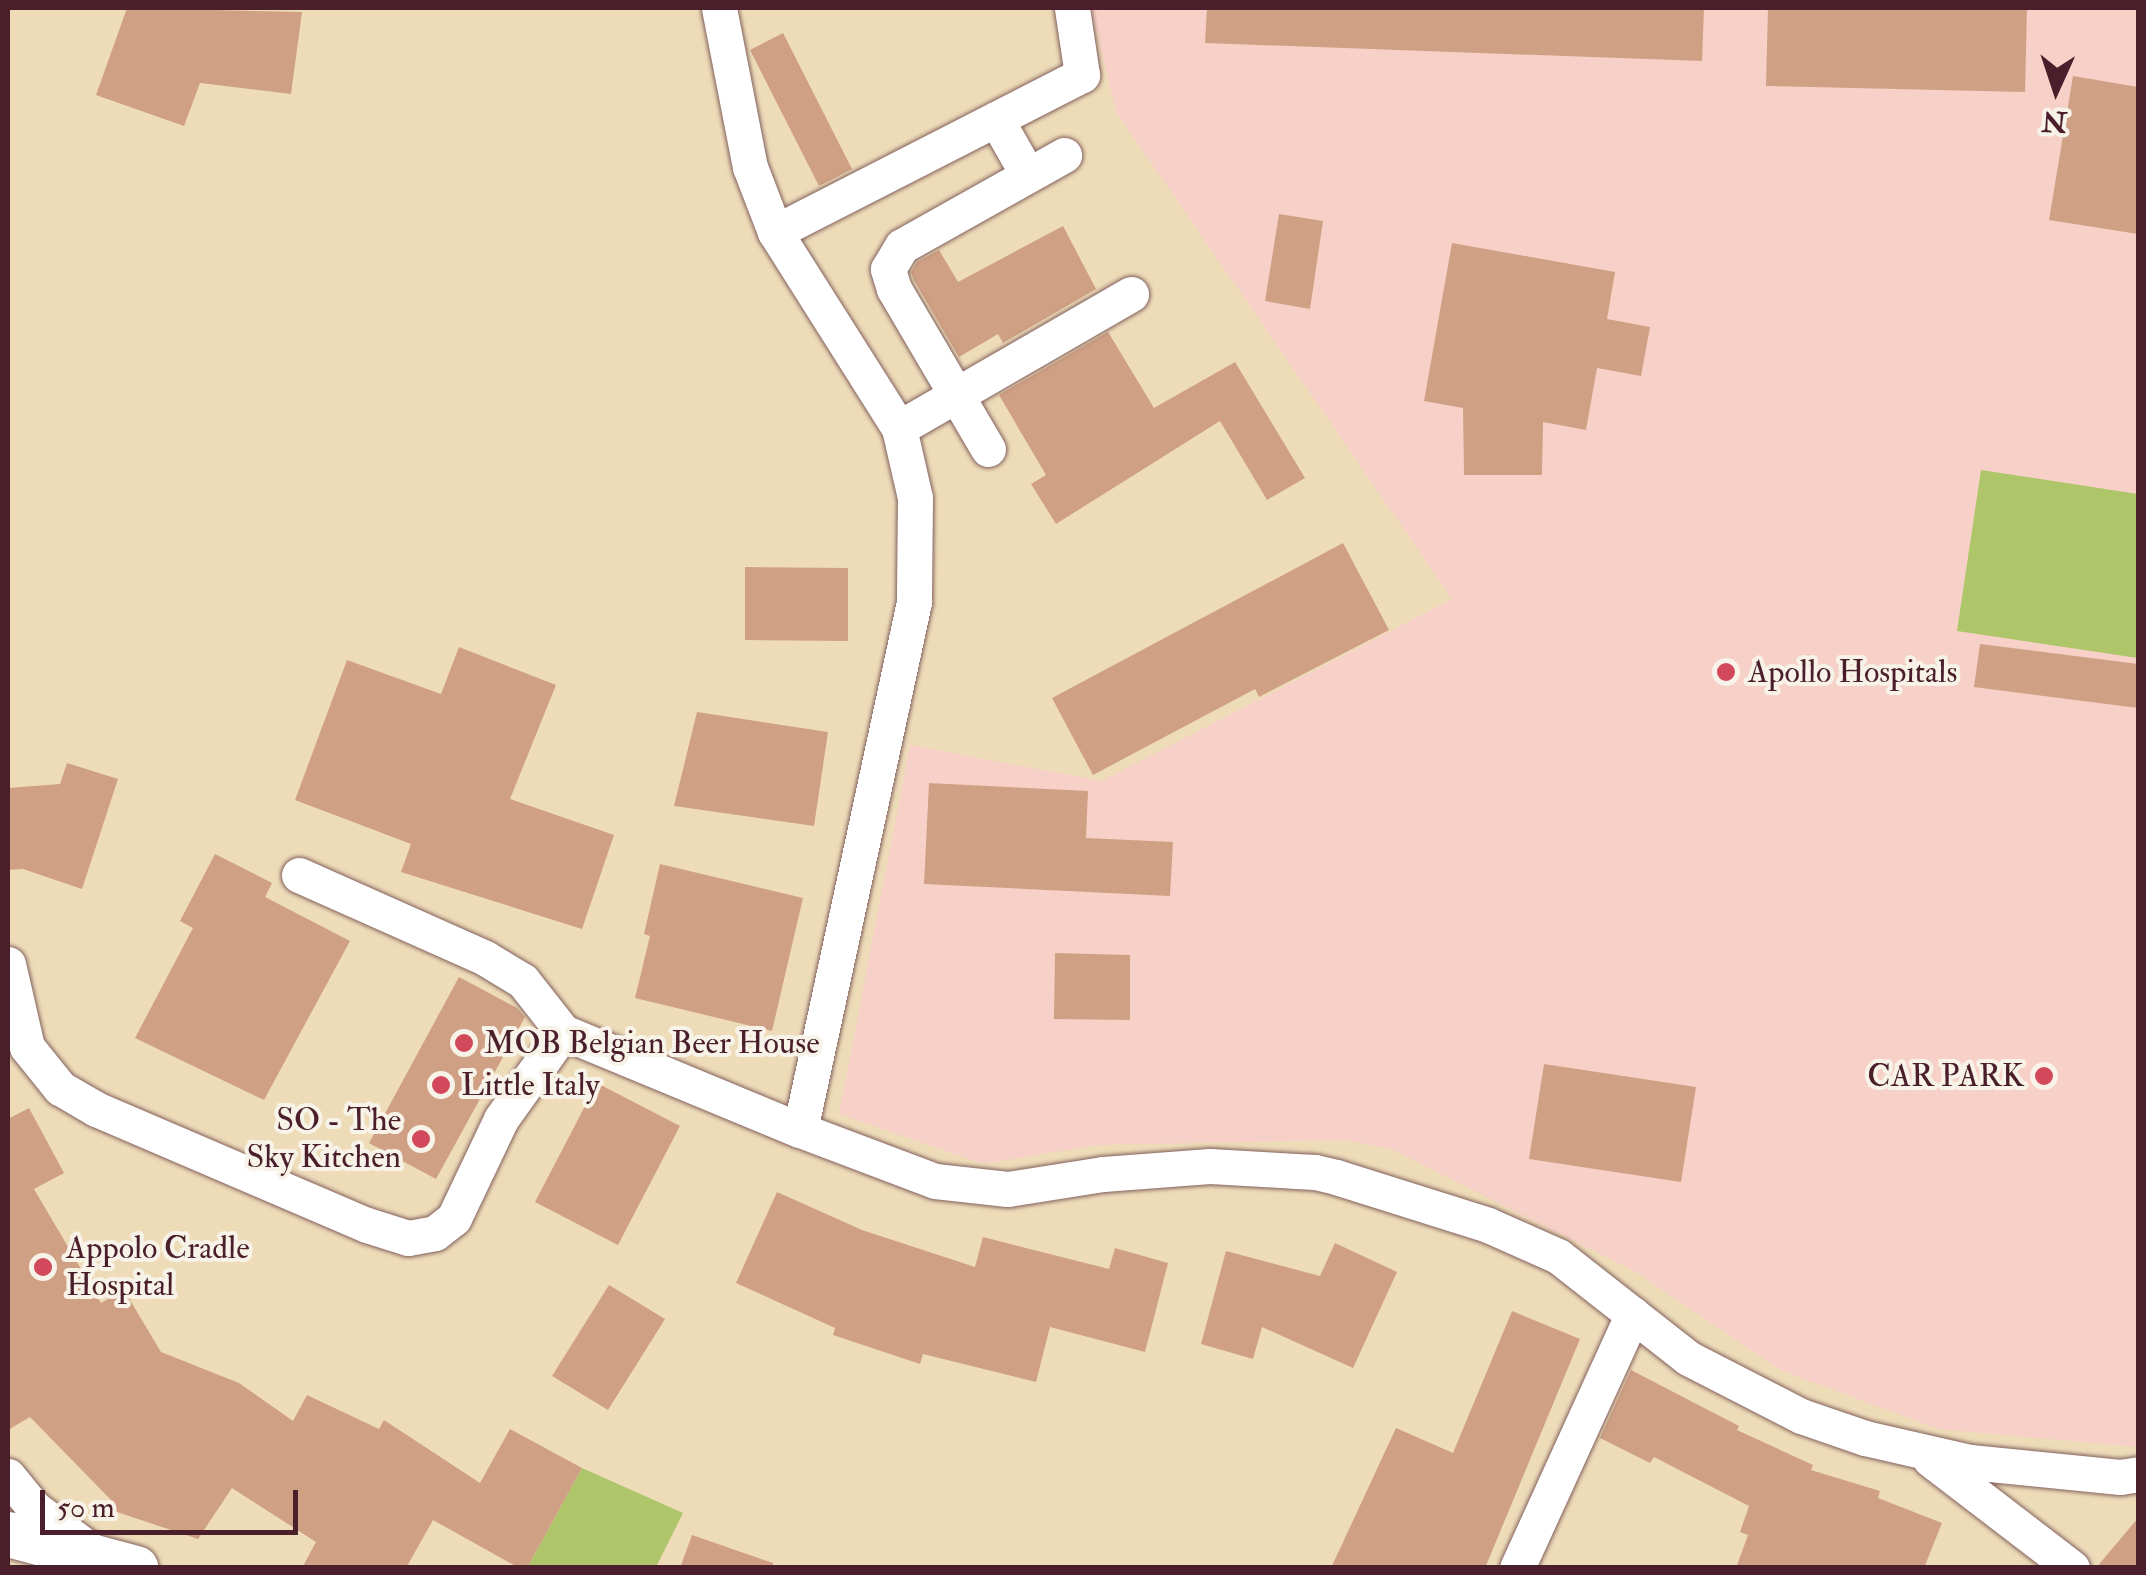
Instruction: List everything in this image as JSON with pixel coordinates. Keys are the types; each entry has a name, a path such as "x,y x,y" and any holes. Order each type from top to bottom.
{"main road":[{"path":"8,1534 119,1563"}],"street":[{"path":"719,8 750,167 775,232 899,428 915,498 914,602 800,1130"},
{"path":"775,232 1082,74 1072,8"},
{"path":"996,119 1028,175"},
{"path":"988,448 894,289 888,269 902,246 1064,155"},
{"path":"899,428 1131,294"},
{"path":"299,875 486,958 523,981 563,1032 935,1181 1008,1189 1104,1174 1210,1166 1315,1172 1488,1224 1558,1256 1688,1358 1801,1416 1970,1462 2120,1477 2138,1474"},
{"path":"8,964 27,1047 60,1088 114,1117 366,1225 408,1238 435,1234 454,1218 501,1118 563,1032"},
{"path":"1517,1568 1633,1314"},
{"path":"1916,1448 2056,1562"},
{"path":"8,1476 34,1508 119,1563"}],"shaded area":[{"name":"Apollo Hospitals","path":"1091,8 2138,8 2138,1447 1938,1429 1780,1370 1636,1272 1391,1149 1347,1140 1098,1145 983,1164 839,1114 910,745 1102,781 1452,599 1116,112"}],"green space":[{"path":"1981,470 2138,494 2138,658 1957,631"},
{"path":"582,1468 683,1513 656,1567 527,1568"}],"building":[{"path":"127,8 302,12 291,94 200,83 184,126 96,95"},
{"path":"1207,8 1704,8 1702,61 1205,43"},
{"path":"1768,8 2027,8 2025,92 1766,86"},
{"path":"783,33 852,169 819,186 750,50"},
{"path":"2073,76 2138,87 2138,234 2049,220"},
{"path":"1279,214 1323,221 1310,309 1265,301"},
{"path":"1063,226 1096,289 1003,343 998,334 959,357 914,280 911,272 917,262 939,250 958,282"},
{"path":"1452,243 1615,272 1607,319 1650,327 1641,376 1597,368 1586,430 1543,422 1542,475 1464,475 1463,408 1424,401"},
{"path":"1108,332 1154,408 1235,362 1305,478 1267,500 1220,421 1056,524 1031,484 1046,475 999,395"},
{"path":"1343,543 1389,630 1259,697 1255,689 1093,775 1052,698"},
{"path":"745,567 848,568 848,641 745,640"},
{"path":"1980,644 2138,664 2138,708 1974,687"},
{"path":"459,647 556,685 510,799 614,835 582,929 401,872 411,844 295,800 347,660 441,694"},
{"path":"697,712 828,732 814,826 674,806"},
{"path":"67,763 118,779 82,889 23,869 8,870 8,788 60,784"},
{"path":"929,783 1088,791 1086,838 1173,842 1170,896 924,884"},
{"path":"215,854 272,883 265,897 350,941 264,1100 135,1038 193,928 180,921"},
{"path":"660,864 803,898 772,1031 635,998 650,936 644,934"},
{"path":"1055,953 1130,955 1130,1020 1054,1019"},
{"path":"459,977 517,1008 525,1017 436,1179 369,1143"},
{"path":"1544,1064 1696,1087 1681,1182 1529,1159"},
{"path":"597,1083 680,1126 618,1245 535,1202"},
{"path":"29,1108 64,1173 34,1189 101,1303 124,1290 161,1352 239,1383 293,1421 307,1395 379,1429 384,1420 480,1483 510,1429 582,1468 527,1568 519,1568 433,1520 406,1568 302,1568 316,1542 232,1488 198,1539 105,1508 112,1501 30,1417 8,1430 8,1119"},
{"path":"777,1192 862,1230 975,1267 983,1237 1109,1269 1115,1248 1168,1263 1145,1352 1050,1327 1036,1382 923,1354 920,1364 833,1335 835,1328 736,1283"},
{"path":"1335,1243 1397,1272 1353,1368 1262,1327 1253,1359 1201,1344 1226,1251 1320,1276"},
{"path":"609,1285 665,1319 608,1410 552,1376"},
{"path":"1512,1311 1580,1339 1485,1568 1331,1568 1396,1428 1453,1453"},
{"path":"1631,1370 1739,1426 1737,1430 1813,1465 1811,1470 1880,1491 1878,1498 1942,1523 1924,1568 1736,1568 1748,1535 1740,1532 1749,1506 1654,1457 1650,1463 1600,1438"},
{"path":"2138,1518 2138,1568 2096,1568"},
{"path":"692,1535 773,1563 773,1568 680,1568"}],"place":[{"name":"Apollo Hospitals","path":"1726,672"},
{"name":"MOB Belgian Beer House","path":"464,1043"},
{"name":"CAR PARK","path":"2044,1076"},
{"name":"Little Italy","path":"441,1085"},
{"name":"SO - The Sky Kitchen","path":"421,1139"},
{"name":"Appolo Cradle Hospital","path":"43,1267"}]}
